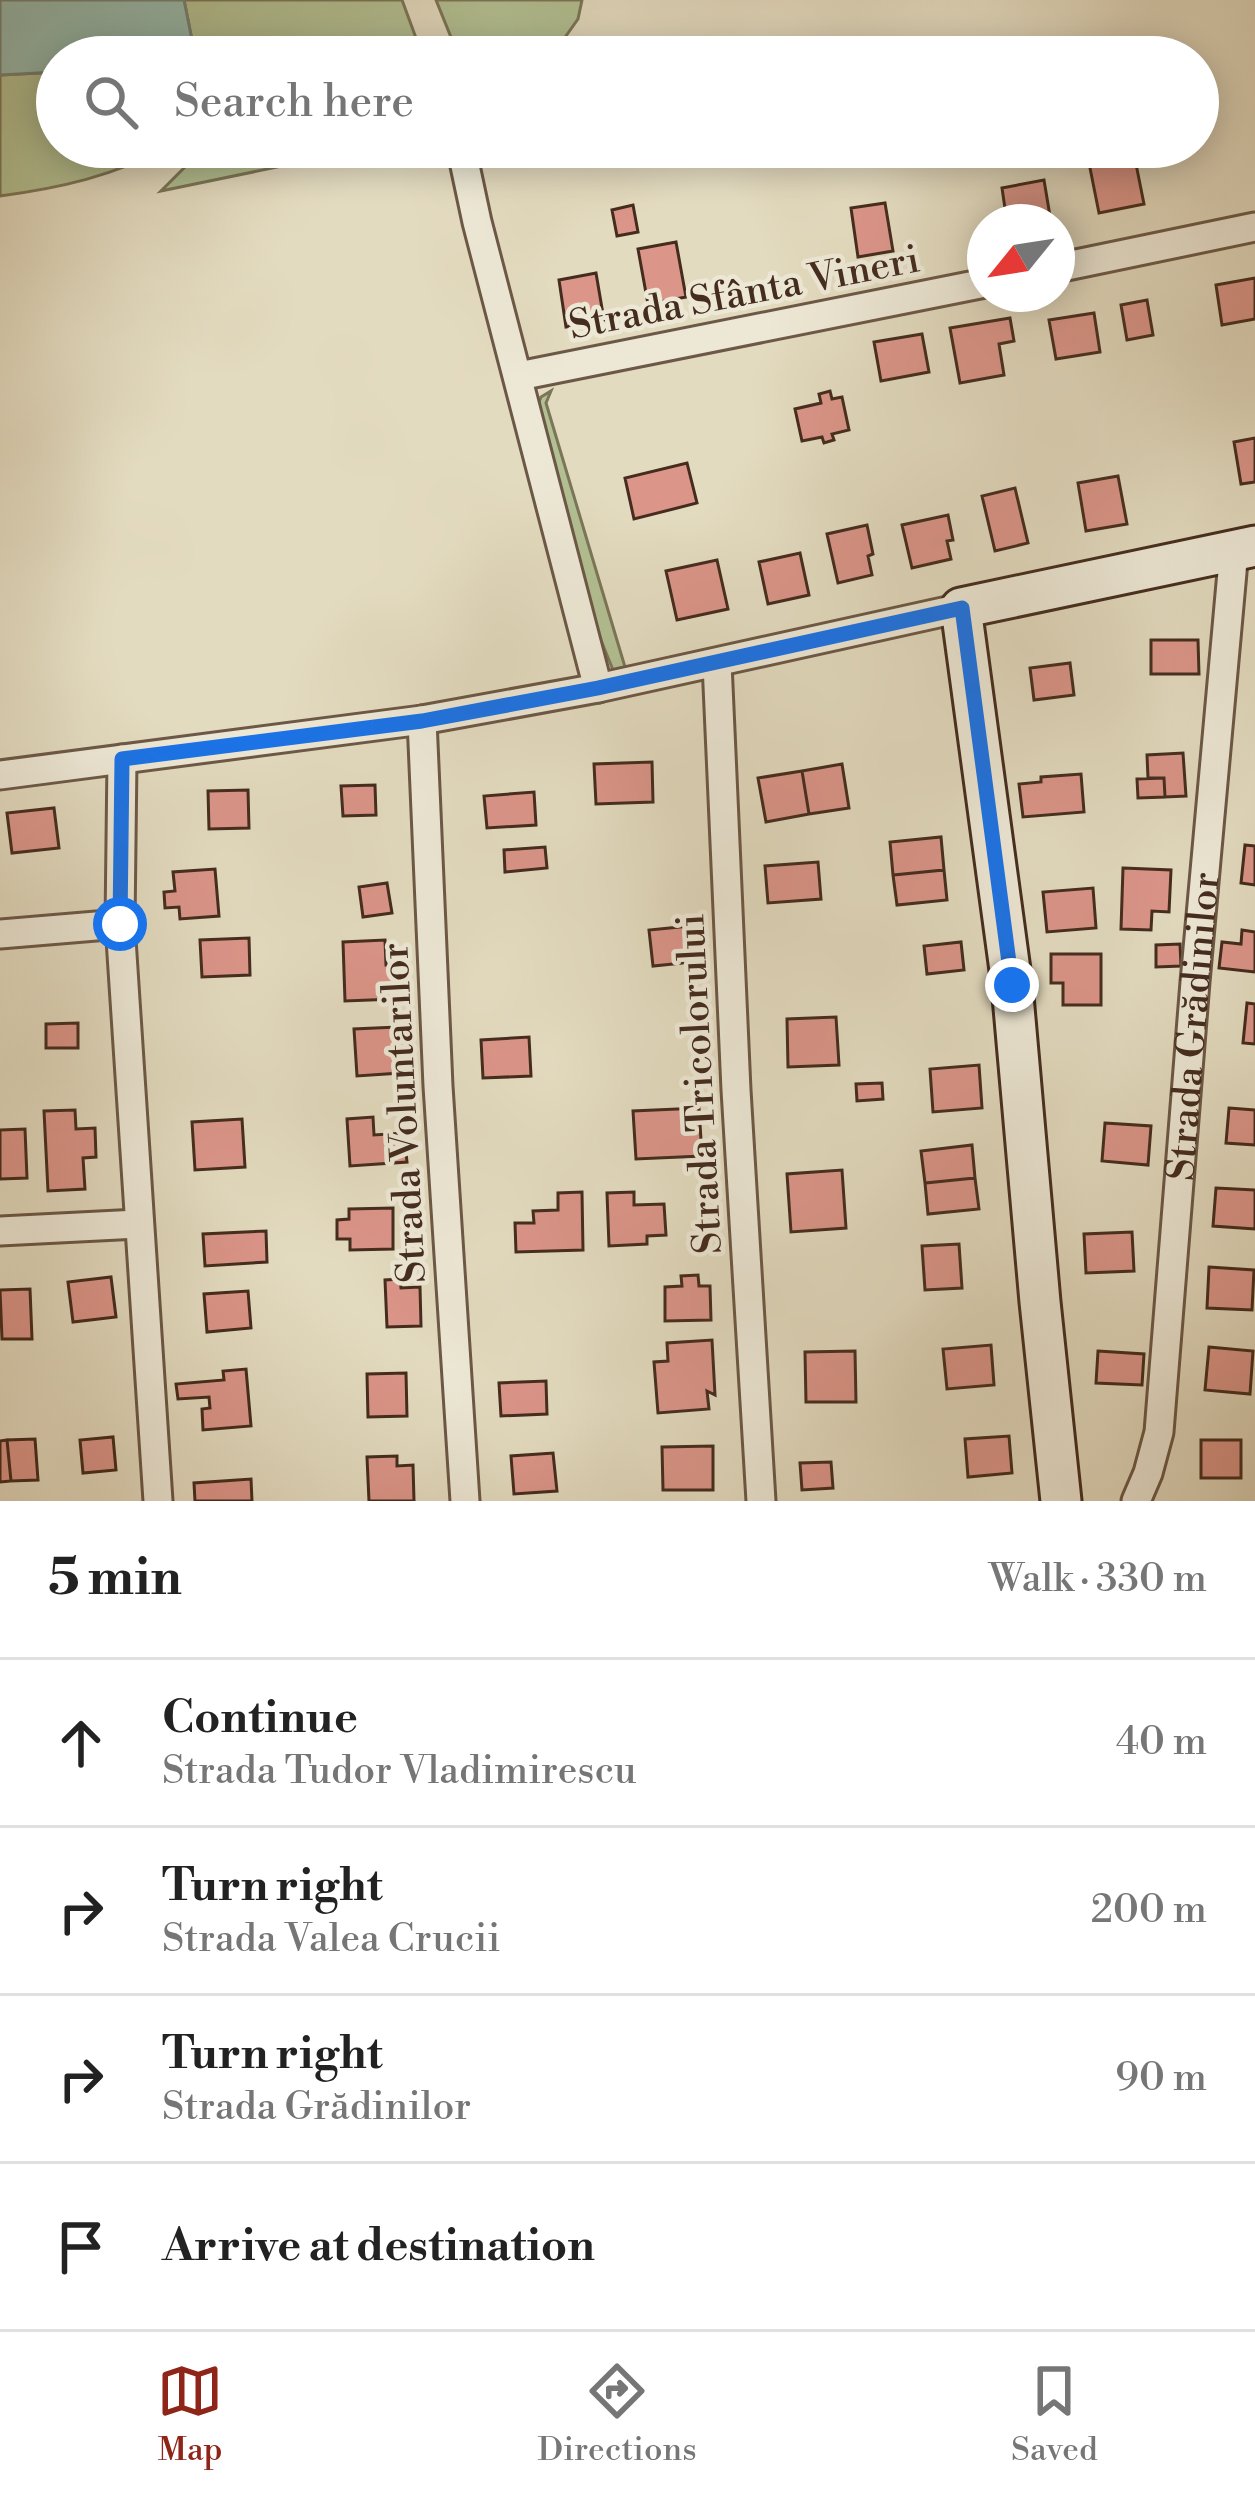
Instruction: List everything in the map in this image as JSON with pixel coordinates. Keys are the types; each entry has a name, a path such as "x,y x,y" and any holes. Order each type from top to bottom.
{"street":[{"path":"465,168 598,688"},
{"path":"1075,264 1255,227"},
{"name":"Strada Sfânta Vineri","path":"519,376 967,287"},
{"path":"0,776 422,721 717,663 1244,548"},
{"name":"Strada Grădinilor","path":"1136,1501 1159,1432 1197,959 1244,548"},
{"path":"962,608 1012,985 1061,1501"},
{"name":"Strada Tricolorului","path":"717,663 737,1113 761,1501"},
{"name":"Strada Voluntarilor","path":"422,721 438,1086 465,1501"},
{"path":"122,759 120,924 158,1500 143,1501"},
{"path":"0,934 120,924"},
{"path":"0,1232 138,1224"}],"green space":[{"path":"184,0 402,0 415,36 191,36"},
{"path":"436,0 582,0 578,19 566,36 451,36"},
{"path":"36,73 36,168 121,168 0,196 0,75"},
{"path":"184,168 272,168 161,191"},
{"path":"551,391 546,403 625,667 613,670 579,586 535,412 541,397"}],"water":[{"path":"0,0 184,0 191,36 36,36 36,73 0,75"}],"building":[{"path":"1090,168 1137,168 1144,204 1099,213"},
{"path":"1044,180 1048,204 1004,204 1002,188"},
{"path":"885,203 893,251 858,257 851,208"},
{"path":"633,205 638,232 617,236 612,210"},
{"path":"676,242 686,297 648,304 638,249"},
{"path":"596,273 604,320 566,327 559,280"},
{"path":"1255,278 1255,319 1222,325 1216,285"},
{"path":"1147,300 1153,335 1127,340 1121,305"},
{"path":"1094,313 1100,352 1056,359 1049,320"},
{"path":"1010,318 1014,341 999,344 1004,375 960,383 950,328"},
{"path":"922,334 929,372 881,381 874,342"},
{"path":"830,391 832,399 842,397 849,430 832,434 834,440 824,443 822,437 802,441 795,409 821,403 819,394"},
{"path":"1255,438 1255,482 1241,484 1234,442"},
{"path":"687,463 697,503 634,519 625,478"},
{"path":"1118,476 1127,524 1086,531 1078,483"},
{"path":"1015,488 1028,543 995,551 982,496"},
{"path":"948,515 951,559 912,568 902,525"},
{"path":"867,525 872,575 838,583 827,534"},
{"path":"800,553 809,595 768,604 759,562"},
{"path":"717,560 728,609 677,620 666,571"},
{"path":"1151,640 1198,640 1199,674 1151,674"},
{"path":"1070,663 1074,695 1034,700 1030,668"},
{"path":"1183,753 1186,796 1165,797 1164,778 1148,778 1147,755"},
{"path":"652,762 653,802 596,804 594,764"},
{"path":"842,764 849,808 809,814 802,771"},
{"path":"802,771 809,814 766,822 758,778"},
{"path":"1081,774 1084,812 1023,817 1019,784"},
{"path":"1164,778 1165,797 1138,798 1137,779"},
{"path":"375,785 376,815 343,816 341,786"},
{"path":"248,790 249,828 209,829 208,791"},
{"path":"534,792 536,825 487,828 484,796"},
{"path":"54,808 59,848 12,853 7,813"},
{"path":"941,837 944,870 893,875 890,842"},
{"path":"1245,845 1255,846 1255,885 1241,883"},
{"path":"545,847 547,868 505,872 504,850"},
{"path":"818,862 821,899 768,903 765,866"},
{"path":"1123,868 1171,870 1169,912 1152,911 1151,930 1121,929"},
{"path":"215,869 219,916 180,919 179,907 165,908 164,892 175,891 173,872"},
{"path":"944,870 947,900 897,905 893,875"},
{"path":"387,883 392,913 363,917 359,887"},
{"path":"1093,888 1096,928 1047,932 1043,892"},
{"path":"690,926 693,962 653,966 649,930"},
{"path":"1242,930 1255,932 1255,972 1219,968 1222,942 1241,944"},
{"path":"249,938 250,975 202,977 200,940"},
{"path":"385,940 386,965 394,965 395,999 345,1001 343,942"},
{"path":"961,942 964,970 927,974 924,946"},
{"path":"1180,944 1181,966 1156,967 1156,945"},
{"path":"1051,954 1101,954 1101,1005 1063,1005 1063,983 1051,983"},
{"path":"1247,1003 1255,1004 1255,1044 1243,1043"},
{"path":"836,1017 839,1065 788,1067 787,1019"},
{"path":"78,1023 78,1048 46,1048 46,1024"},
{"path":"397,1027 400,1073 357,1076 354,1029"},
{"path":"529,1037 531,1076 483,1078 481,1040"},
{"path":"979,1065 982,1108 933,1112 930,1069"},
{"path":"882,1083 883,1099 857,1101 856,1084"},
{"path":"699,1108 702,1156 636,1159 633,1111"},
{"path":"1229,1108 1255,1110 1255,1145 1226,1143"},
{"path":"75,1110 76,1129 95,1128 96,1157 83,1158 85,1189 48,1191 44,1111"},
{"path":"373,1117 374,1135 404,1133 407,1162 350,1166 347,1119"},
{"path":"242,1119 245,1167 195,1170 192,1122"},
{"path":"1105,1123 1151,1126 1148,1165 1102,1161"},
{"path":"25,1129 27,1178 0,1179 0,1130"},
{"path":"972,1145 975,1178 925,1183 921,1151"},
{"path":"842,1170 846,1228 791,1232 787,1174"},
{"path":"975,1178 979,1209 928,1214 925,1183"},
{"path":"1216,1188 1255,1190 1255,1229 1213,1226"},
{"path":"582,1192 583,1250 516,1252 515,1223 534,1223 533,1211 558,1210 558,1193"},
{"path":"634,1192 634,1205 664,1204 666,1235 647,1236 647,1244 609,1246 607,1193"},
{"path":"393,1208 393,1249 350,1250 350,1239 337,1239 337,1220 349,1219 349,1209"},
{"path":"266,1231 267,1262 205,1266 203,1234"},
{"path":"1132,1232 1134,1271 1086,1273 1084,1234"},
{"path":"959,1244 962,1288 925,1290 922,1246"},
{"path":"1209,1267 1254,1270 1252,1310 1207,1308"},
{"path":"698,1275 699,1286 710,1286 711,1320 665,1321 665,1287 682,1286 681,1276"},
{"path":"111,1277 116,1317 73,1322 68,1282"},
{"path":"400,1279 401,1288 420,1287 421,1326 387,1327 385,1280"},
{"path":"30,1289 32,1339 2,1339 0,1290"},
{"path":"248,1291 251,1328 207,1332 204,1294"},
{"path":"712,1340 715,1395 707,1391 709,1409 658,1413 654,1362 668,1361 667,1343"},
{"path":"991,1345 994,1385 947,1389 943,1349"},
{"path":"1209,1347 1253,1351 1250,1394 1205,1390"},
{"path":"855,1351 856,1402 806,1402 805,1352"},
{"path":"1098,1351 1144,1354 1142,1385 1096,1383"},
{"path":"246,1369 251,1426 203,1430 202,1409 210,1408 209,1397 178,1399 176,1384 224,1380 223,1371"},
{"path":"406,1373 407,1416 368,1417 367,1374"},
{"path":"546,1381 547,1414 501,1416 499,1383"},
{"path":"1009,1436 1012,1473 968,1477 965,1439"},
{"path":"113,1437 116,1470 83,1473 80,1440"},
{"path":"35,1439 38,1480 11,1481 7,1440"},
{"path":"7,1440 11,1481 0,1482 0,1441"},
{"path":"1201,1440 1241,1440 1241,1478 1201,1478"},
{"path":"713,1446 713,1490 663,1490 662,1447"},
{"path":"553,1453 557,1491 514,1494 511,1456"},
{"path":"397,1456 397,1466 413,1465 414,1501 369,1501 367,1457"},
{"path":"831,1462 833,1488 802,1490 800,1463"},
{"path":"251,1479 252,1501 195,1501 194,1483"}],"route":[{"path":"120,924 122,759 422,721 598,688 962,608 1012,985"}]}
